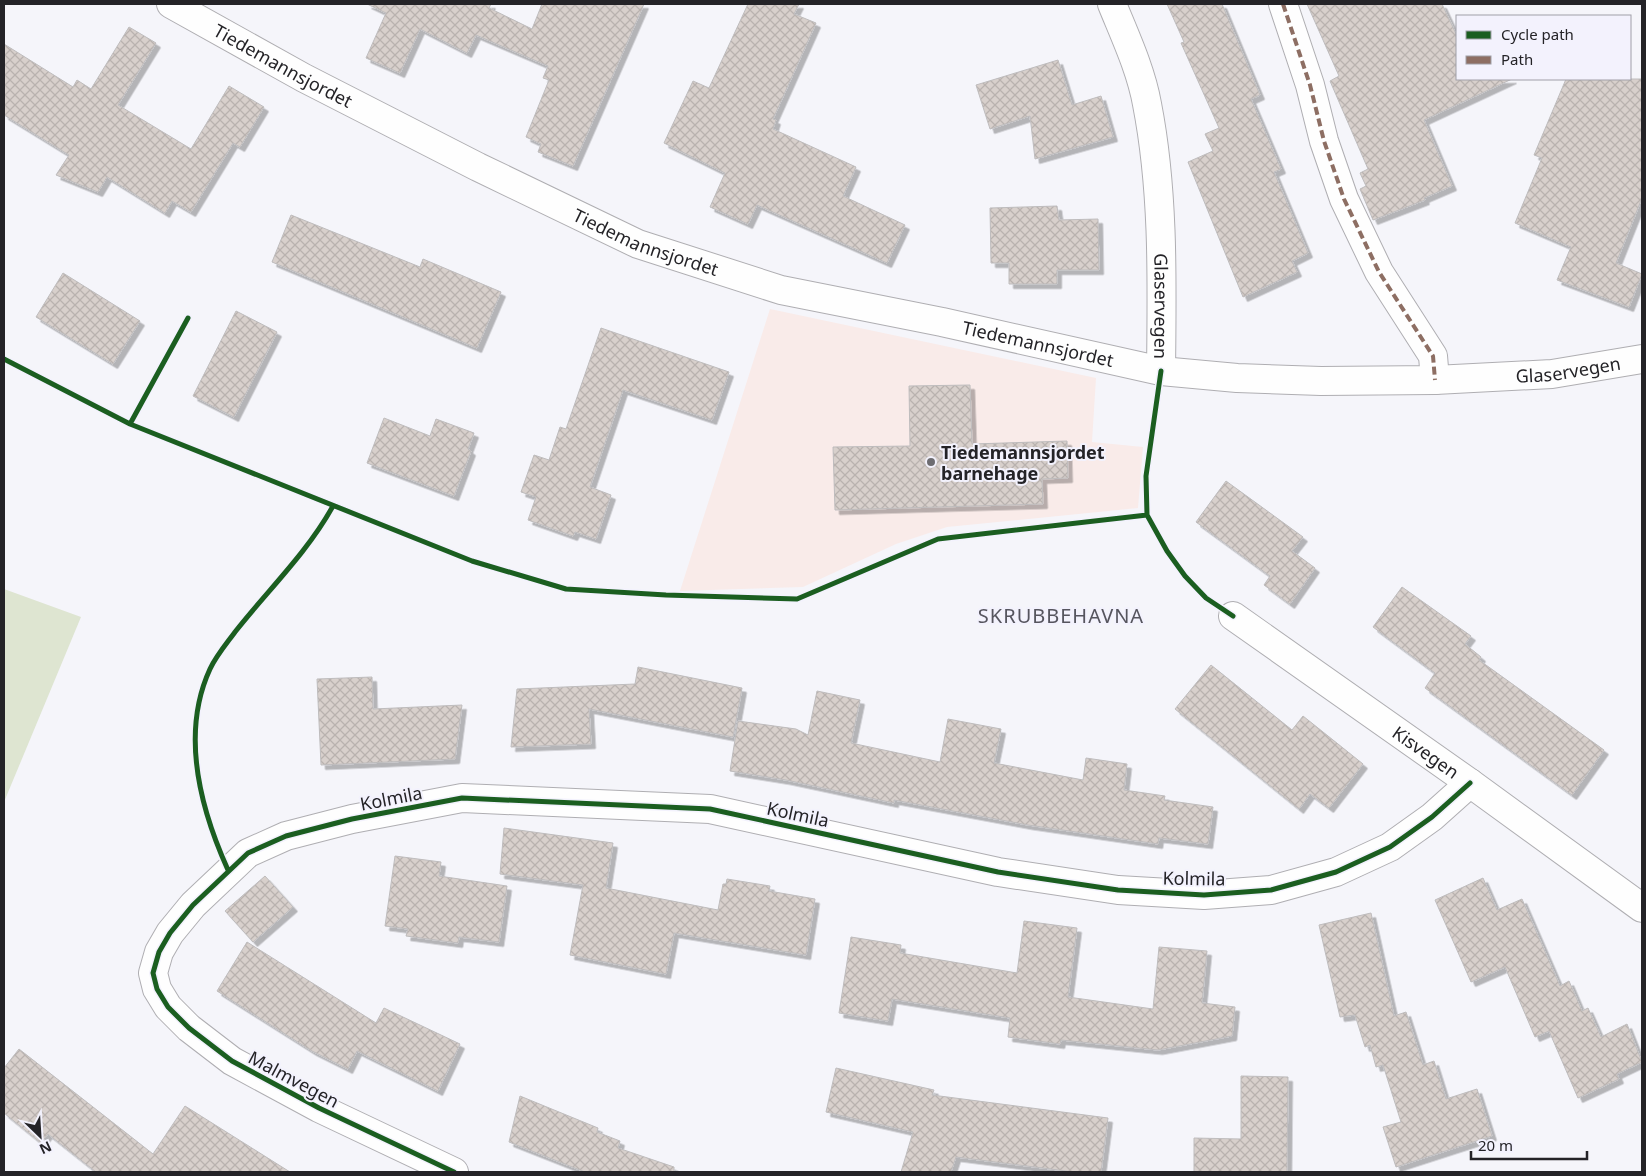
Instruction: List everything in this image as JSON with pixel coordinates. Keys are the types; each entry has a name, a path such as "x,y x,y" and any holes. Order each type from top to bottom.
{"street":[{"name":"Tiedemannsjordet","path":"171,4 304,78 417,136 638,244 781,290 942,322 1161,371"},
{"name":"Glaservegen","path":"1112,4 1132,52 1147,103 1156,171 1162,302 1161,371 1237,378 1312,381 1435,380 1552,374 1642,359"},
{"path":"1283,4 1310,85 1324,142 1344,199 1379,272 1433,356 1435,380"},
{"name":"Kisvegen","path":"1233,616 1470,783 1642,908"},
{"name":"Kolmila","path":"153,973 160,952 176,926 193,904 248,853 286,836 352,820 462,798 710,808 998,872 1118,890 1204,895 1271,890 1336,872 1390,847 1432,817 1470,783"},
{"name":"Malmvegen","path":"153,973 157,990 168,1007 189,1028 232,1061 320,1108 454,1172"}],"shaded area":[{"name":"Tiedemannsjordet barnehage","path":"770,309 1096,378 1092,442 1143,447 1138,508 947,527 896,544 803,587 680,591"}],"green space":[{"path":"4,589 81,617 4,802"}],"building":[{"path":"367,4 491,4 489,8 532,29 542,4 644,4 573,166 538,152 541,144 526,137 549,80 543,78 548,66 476,35 467,53 420,29 400,73 366,58 386,13"},
{"path":"748,4 799,4 794,14 816,23 773,119 776,120 773,129 856,167 843,196 905,225 887,263 757,205 748,224 710,207 725,173 664,143 693,81 709,88"},
{"path":"1167,4 1222,4 1260,95 1251,99 1281,169 1274,172 1308,253 1292,261 1297,272 1243,297 1188,162 1213,151 1205,134 1219,128 1181,43 1184,42"},
{"path":"1307,4 1442,4 1456,34 1456,80 1510,80 1424,120 1452,186 1424,198 1425,200 1373,220 1360,189 1366,186 1360,173 1368,169 1330,81 1339,76"},
{"path":"129,27 156,43 118,105 191,149 229,86 264,107 240,147 233,143 191,212 172,201 165,213 107,177 98,192 56,175 69,155 4,115 4,44 73,87 77,80 91,89"},
{"path":"1058,60 1072,105 1101,96 1113,137 1035,159 1030,116 990,129 976,85"},
{"path":"1642,79 1642,198 1616,263 1642,274 1629,307 1557,280 1571,247 1515,223 1542,158 1534,155 1566,80"},
{"path":"1057,206 1059,220 1098,219 1099,270 1057,270 1057,284 1009,284 1009,263 991,263 990,208"},
{"path":"291,215 420,267 423,259 501,292 477,348 272,262"},
{"path":"63,273 140,321 113,364 36,317"},
{"path":"236,311 277,332 234,417 193,396"},
{"path":"601,328 729,372 712,420 623,390 590,487 611,495 596,539 575,532 573,536 528,520 536,497 521,492 534,455 549,460 560,427 566,429"},
{"path":"970,385 972,444 1067,441 1068,478 1042,479 1043,504 835,510 833,447 910,446 909,386"},
{"path":"384,418 430,436 436,419 474,433 468,449 471,451 454,496 367,463"},
{"path":"1226,481 1303,537 1292,551 1315,568 1290,604 1264,585 1270,576 1196,522"},
{"path":"1402,587 1471,636 1465,644 1481,657 1479,660 1604,750 1572,795 1425,688 1435,673 1373,627"},
{"path":"1211,665 1292,730 1303,716 1363,764 1329,808 1310,794 1299,809 1175,709"},
{"path":"638,667 742,688 733,737 589,709 591,744 511,747 517,689 635,684"},
{"path":"372,677 373,709 462,705 455,759 321,765 317,679"},
{"path":"817,691 860,700 851,743 940,762 948,719 1001,729 994,763 1083,780 1086,758 1127,764 1124,790 1165,796 1164,800 1213,807 1208,844 1159,838 1158,844 1028,825 894,800 894,803 786,780 730,771 738,721 796,729 808,735"},
{"path":"504,828 613,843 606,888 718,910 723,884 726,884 727,879 770,886 769,891 815,899 806,955 674,933 666,974 570,955 583,885 500,874"},
{"path":"395,856 441,862 439,876 507,886 499,942 459,937 458,943 406,936 408,929 385,926"},
{"path":"265,876 293,907 253,942 225,911"},
{"path":"1483,878 1497,910 1522,899 1560,986 1569,981 1582,1011 1588,1008 1601,1037 1627,1024 1642,1062 1617,1074 1619,1079 1578,1098 1549,1031 1535,1037 1505,967 1471,982 1435,900"},
{"path":"1371,913 1394,1016 1406,1012 1423,1065 1434,1061 1446,1099 1477,1089 1492,1136 1396,1167 1383,1127 1401,1122 1383,1065 1376,1067 1370,1045 1365,1047 1355,1015 1340,1017 1319,925"},
{"path":"1024,921 1077,928 1068,997 1153,1009 1159,947 1207,951 1202,1003 1235,1007 1232,1036 1158,1050 1061,1040 1060,1044 1008,1037 1010,1018 892,999 888,1021 839,1013 851,937 901,945 900,953 1017,973"},
{"path":"247,942 376,1023 384,1008 460,1044 438,1091 357,1051 348,1069 312,1051 217,991"},
{"path":"19,1049 153,1154 185,1106 290,1172 96,1172 48,1134 41,1143 4,1113 4,1068"},
{"path":"836,1068 934,1090 932,1095 1108,1118 1101,1172 1074,1172 956,1157 951,1172 901,1172 913,1132 826,1112"},
{"path":"1241,1076 1288,1077 1287,1172 1194,1172 1194,1138 1241,1139"},
{"path":"520,1096 598,1128 597,1132 620,1141 618,1148 674,1167 674,1172 585,1172 509,1142"}],"marked path":[{"path":"1283,4 1310,85 1324,141 1344,199 1379,272 1433,356 1435,380"}],"cycle path":[{"path":"130,424 188,318"},
{"path":"4,359 130,424 472,561 566,589 666,595 797,599 938,539 1147,515"},
{"path":"1161,371 1146,476 1147,515 1167,551 1185,576 1206,598 1233,616"},
{"path":"228,870 209,822 197,771 196,719 201,694 215,659 311,540 333,506"},
{"path":"454,1172 319,1108 232,1061 189,1028 168,1007 157,989 153,973 159,952 170,933 193,905 248,853 286,836 352,819 462,798 710,809 998,872 1118,890 1204,895 1271,890 1336,872 1390,847 1432,817 1470,783"}],"place":[{"name":"Tiedemannsjordet barnehage","path":"931,462"}],"district":[{"name":"SKRUBBEHAVNA","path":"1061,615"}]}
